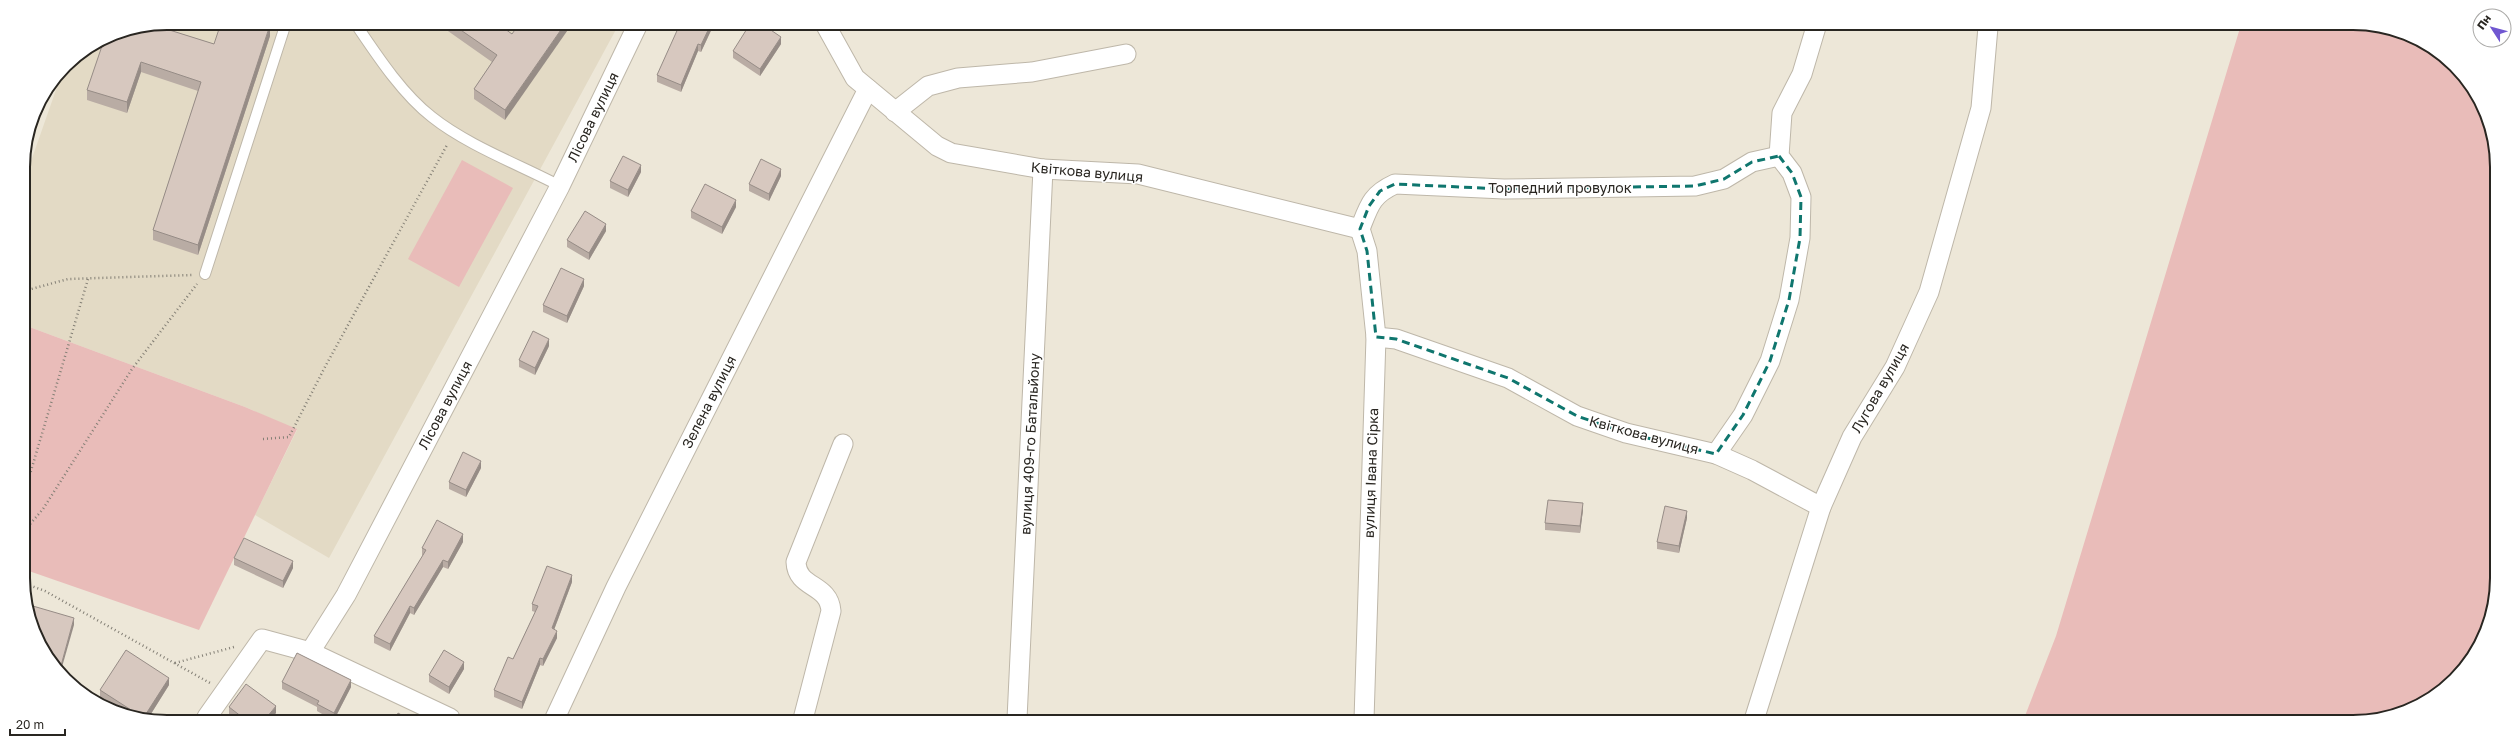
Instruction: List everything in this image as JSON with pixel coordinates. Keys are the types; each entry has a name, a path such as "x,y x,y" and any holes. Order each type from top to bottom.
{"street":[{"name":"Лісова вулиця","path":"310,652 346,595 560,186 635,30"},
{"name":"Квіткова вулиця","path":"828,30 855,78 937,146 951,153 1043,169 1138,174 1360,229"},
{"path":"1716,454 1743,415 1770,361 1789,300 1800,238 1801,197 1792,173 1779,156 1782,113 1802,74 1815,30"},
{"name":"Лугова вулиця","path":"1756,715 1821,507 1852,437 1895,367 1930,292 1981,108 1988,30"},
{"path":"895,112 928,86 958,78 1032,72 1126,54"},
{"name":"Зелена вулиця","path":"556,715 616,587 868,89"},
{"name":"Торпедний провулок","path":"1360,229 1369,206 1380,191 1395,184 1504,189 1695,186 1724,179 1752,162 1779,156"},
{"name":"вулиця 409-го Батальйону","path":"1017,715 1043,169"},
{"name":"вулиця Івана Сірка","path":"1360,229 1367,251 1376,337 1364,715"},
{"name":"Квіткова вулиця","path":"1376,337 1396,339 1508,378 1577,416 1626,433 1716,454 1752,470 1821,507"},
{"path":"804,715 831,611 831,602 826,595 800,577 796,571 796,562 844,444"},
{"path":"208,715 262,639 310,652 444,715"}],"lane":[{"path":"205,274 284,30"},
{"path":"360,30 394,77 431,116 454,132 560,186"}],"path":[{"path":"263,439 289,437 326,365 454,132"},
{"path":"30,289 68,279 205,274"},
{"path":"30,524 43,509 132,369 205,274"},
{"path":"30,474 88,279"},
{"path":"30,586 45,591 225,692"},
{"path":"175,664 262,639"}],"highlighted area":[{"path":"1779,156 1792,173 1801,197 1800,238 1789,300 1770,361 1743,415 1716,454 1626,433 1577,416 1508,378 1396,339 1376,337 1367,251 1360,229 1369,206 1380,191 1395,184 1504,189 1695,186 1724,179 1752,162"}],"shaded area":[{"path":"167,30 616,30 329,558 255,515 297,430 245,407 30,327 30,164 58,84 77,64 98,48 123,37 140,33"},
{"path":"2239,30 2371,31 2405,40 2422,48 2450,70 2467,91 2476,106 2483,123 2489,149 2490,578 2489,596 2480,630 2467,654 2443,681 2422,697 2405,705 2371,714 2025,715 2056,636"},
{"path":"462,160 513,188 459,287 408,259"},
{"path":"30,327 245,407 297,429 199,630 30,571"}],"building":[{"path":"169,30 214,44 219,30 268,30 198,245 153,230 201,82 141,62 127,102 87,90 102,46 123,37 149,31"},
{"path":"461,30 506,30 512,34 515,30 561,30 505,110 474,89 497,55"},
{"path":"677,30 708,30 701,45 698,44 681,85 657,75"},
{"path":"746,30 771,30 781,37 760,69 733,51"},
{"path":"623,156 641,165 628,190 610,181"},
{"path":"761,159 781,169 769,194 749,184"},
{"path":"705,184 736,200 722,227 691,211"},
{"path":"585,211 606,224 589,253 567,240"},
{"path":"561,268 584,279 567,316 543,305"},
{"path":"533,331 549,339 535,368 519,360"},
{"path":"463,452 481,461 466,490 449,482"},
{"path":"1548,500 1583,503 1580,526 1545,523"},
{"path":"1665,506 1687,511 1679,546 1657,542"},
{"path":"437,520 463,534 448,562 443,560 414,608 410,606 390,644 374,636 426,550 422,548"},
{"path":"244,538 293,561 283,581 234,558"},
{"path":"547,566 572,575 552,628 557,631 543,659 540,658 522,702 494,690 508,657 513,659 538,606 532,604"},
{"path":"33,606 74,618 61,665 44,639 37,622"},
{"path":"126,650 169,678 146,713 130,710 100,690"},
{"path":"444,650 464,662 449,687 429,675"},
{"path":"297,653 351,680 334,713 317,704 319,701 282,682"},
{"path":"246,684 276,706 269,715 239,715 229,707"}]}
